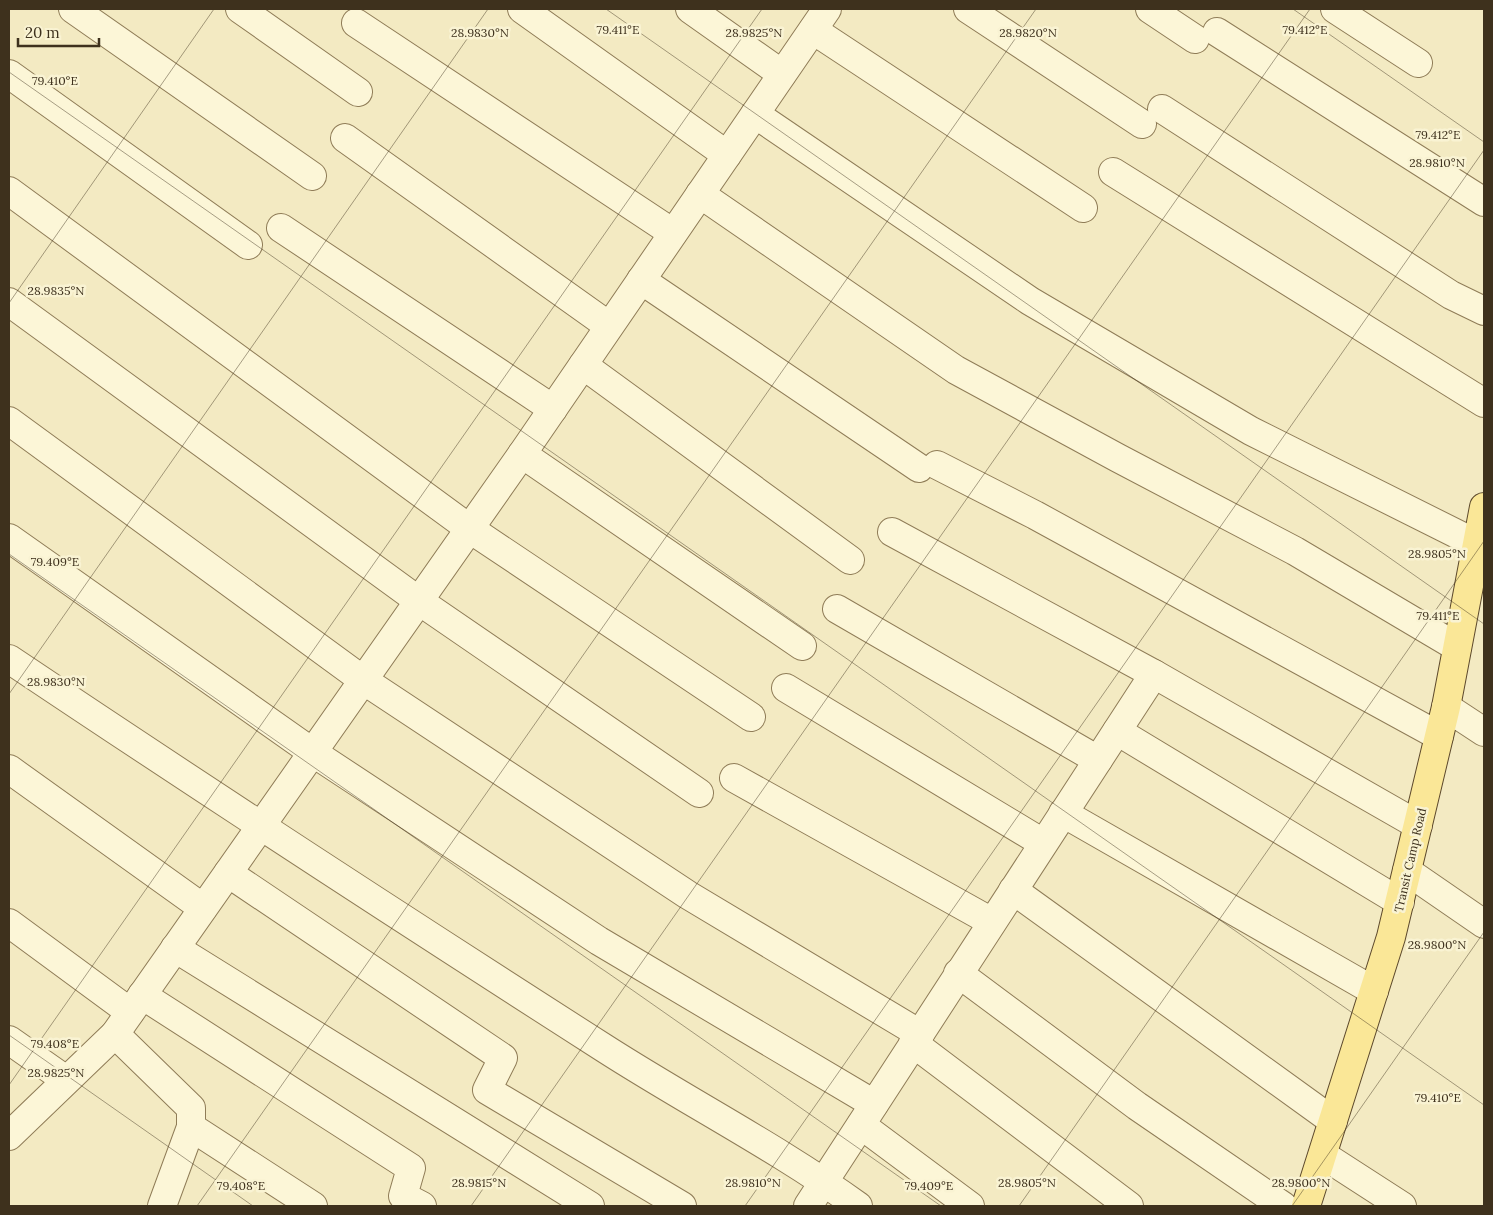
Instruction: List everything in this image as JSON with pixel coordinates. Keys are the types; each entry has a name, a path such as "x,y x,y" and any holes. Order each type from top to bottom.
{"main road":[{"name":"Transit Camp Road","path":"1303,1205 1323,1154 1400,902 1446,707 1484,506"}],"street":[{"path":"73,9 312,176"},
{"path":"522,9 727,154"},
{"path":"690,9 782,74"},
{"path":"968,9 1451,296 1484,311"},
{"path":"1150,9 1206,36 1484,202"},
{"path":"1335,9 1418,63"},
{"path":"245,10 358,92"},
{"path":"9,1136 115,1034 470,529 820,19 1083,208"},
{"path":"356,24 673,233"},
{"path":"9,74 248,245"},
{"path":"755,114 1030,301 1251,431 1477,544"},
{"path":"345,138 609,326"},
{"path":"1113,172 1484,403"},
{"path":"9,191 470,529 751,717"},
{"path":"700,194 956,370 1295,551 1457,647"},
{"path":"281,228 553,409"},
{"path":"641,280 928,466 1035,515 1439,736"},
{"path":"9,302 419,601 700,793"},
{"path":"582,365 850,560"},
{"path":"9,421 363,680 688,895 916,1038 1129,1206"},
{"path":"522,454 802,646"},
{"path":"892,532 1154,674 1418,825"},
{"path":"9,538 312,752 867,1115 970,1206"},
{"path":"837,609 1098,760"},
{"path":"9,659 260,827 656,1081 824,1182 858,1206"},
{"path":"808,1206 1154,674"},
{"path":"786,688 1043,843"},
{"path":"1446,707 1484,732"},
{"path":"1117,731 1400,902"},
{"path":"9,769 203,908"},
{"path":"734,778 992,922"},
{"path":"1063,813 1374,992"},
{"path":"1407,871 1484,924"},
{"path":"228,873 504,1058 487,1090 682,1206"},
{"path":"1013,890 1333,1121"},
{"path":"9,924 136,1003 411,1168 403,1196 422,1206"},
{"path":"175,948 590,1206"},
{"path":"958,974 1137,1106 1303,1205"},
{"path":"115,1034 191,1108 191,1126 162,1206"},
{"path":"9,1040 66,1080"},
{"path":"191,1126 313,1206"},
{"path":"1323,1154 1402,1206"}]}
